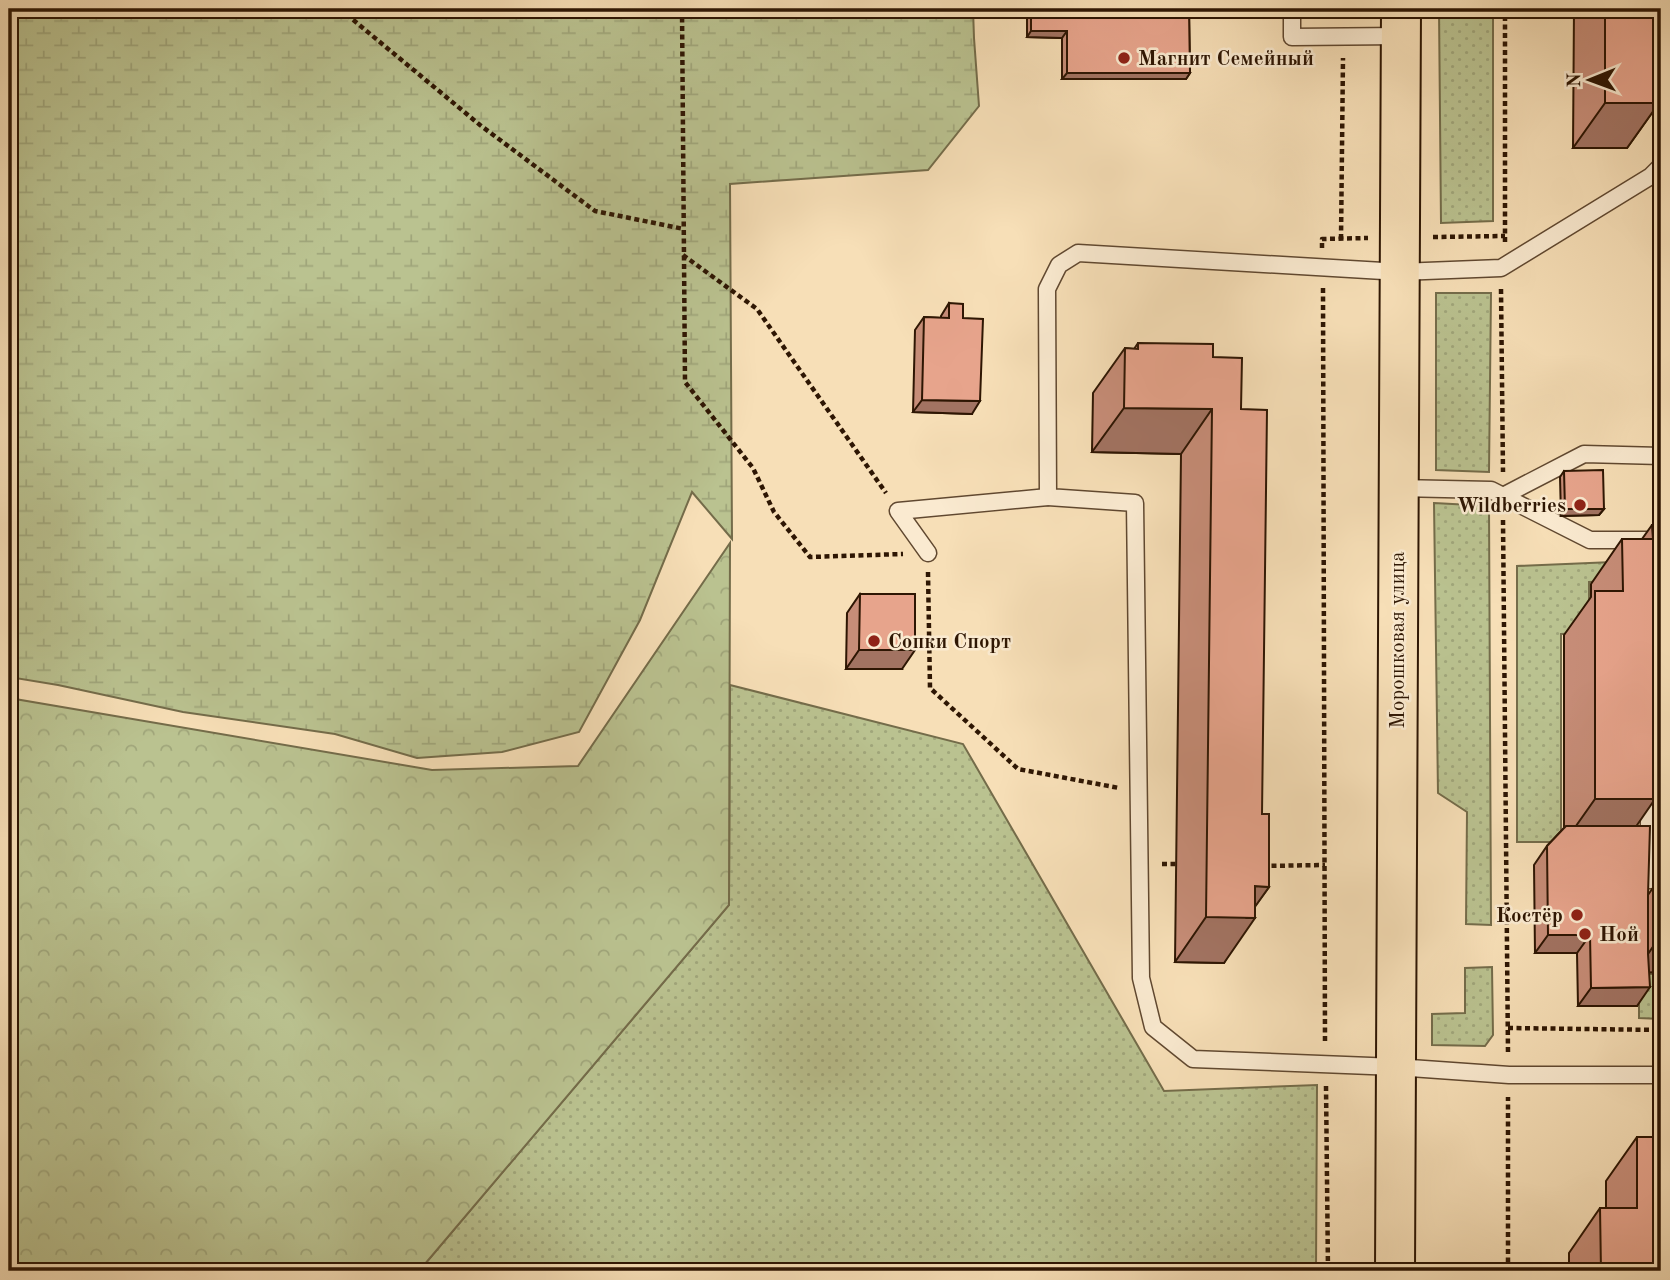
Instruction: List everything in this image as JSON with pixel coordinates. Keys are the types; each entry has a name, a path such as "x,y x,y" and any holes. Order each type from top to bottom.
{"main road":[{"name":"Морошковая улица","path":"1395,1271 1401,23"}],"lane":[{"path":"1292,9 1292,37 1343,37 1401,23"},
{"path":"1048,497 1047,289 1059,265 1078,253 1400,272 1501,268 1651,176 1661,166"},
{"path":"1503,496 1584,454 1661,457"},
{"path":"1398,488 1491,490 1590,540 1661,540"},
{"path":"898,511 1048,497 1135,503 1141,978 1153,1027 1193,1059 1396,1067 1508,1075 1661,1074"},
{"path":"898,511 928,553"},
{"path":"1649,713 1649,685 1661,684"},
{"path":"1649,769 1649,880 1661,880"}],"path":[{"path":"340,9 480,125 595,211 684,229"},
{"path":"682,9 685,382 753,468 774,512 810,557 928,553 930,688 1018,769 1139,792"},
{"path":"1505,9 1505,236 1501,268 1508,1271"},
{"path":"1328,1271 1322,239 1341,239 1343,37"},
{"path":"683,255 757,309 898,511"},
{"path":"1251,866 1325,866"},
{"path":"1508,1028 1661,1030"}],"green space":[{"path":"9,9 973,9 979,106 928,170 730,184 732,539 692,492 640,620 579,732 502,752 417,758 335,734 183,712 9,677"},
{"path":"1439,9 1493,9 1493,221 1441,223"},
{"path":"1436,293 1491,293 1489,472 1436,470"},
{"path":"1434,503 1489,506 1491,925 1466,924 1467,812 1438,793"},
{"path":"730,543 729,905 419,1271 9,1271 9,698 432,770 578,766"},
{"path":"1661,560 1617,581 1589,582 1589,633 1561,634 1561,842 1517,842 1517,566"},
{"path":"730,685 963,744 1164,1091 1317,1085 1316,1271 419,1271 729,905"},
{"path":"1492,967 1493,1035 1485,1046 1432,1045 1432,1014 1465,1013 1465,968"},
{"path":"1639,974 1661,974 1661,1019 1639,1018"}],"building":[{"name":"Магнит Семейный","path":"1031,9 1189,9 1190,73 1067,73 1067,31 1031,31"},
{"path":"1605,9 1658,9 1659,103 1605,103"},
{"path":"949,303 963,304 963,318 983,319 980,401 922,400 924,317 949,318"},
{"path":"1138,343 1213,344 1213,357 1242,358 1241,409 1267,410 1262,814 1269,814 1269,887 1255,886 1255,918 1206,917 1212,409 1124,408 1125,348 1138,349"},
{"name":"Wildberriеs","path":"1603,470 1604,509 1565,509 1564,471"},
{"path":"1652,525 1661,525 1661,597 1655,597 1655,799 1595,799 1595,591 1623,591 1622,539 1653,539"},
{"path":"860,594 915,594 915,650 859,650"},
{"name":"Ной","path":"1566,826 1650,826 1650,987 1591,988 1590,935 1548,935 1547,846"},
{"path":"1637,1137 1661,1137 1661,1208 1653,1208 1654,1271 1601,1271 1600,1208 1637,1208"}],"place":[{"name":"Магнит Семейный","path":"1124,58"},
{"name":"Wildberriеs","path":"1580,505"},
{"name":"Сопки Спорт","path":"874,641"},
{"name":"Костёр","path":"1577,915"},
{"name":"Ной","path":"1585,934"}]}
